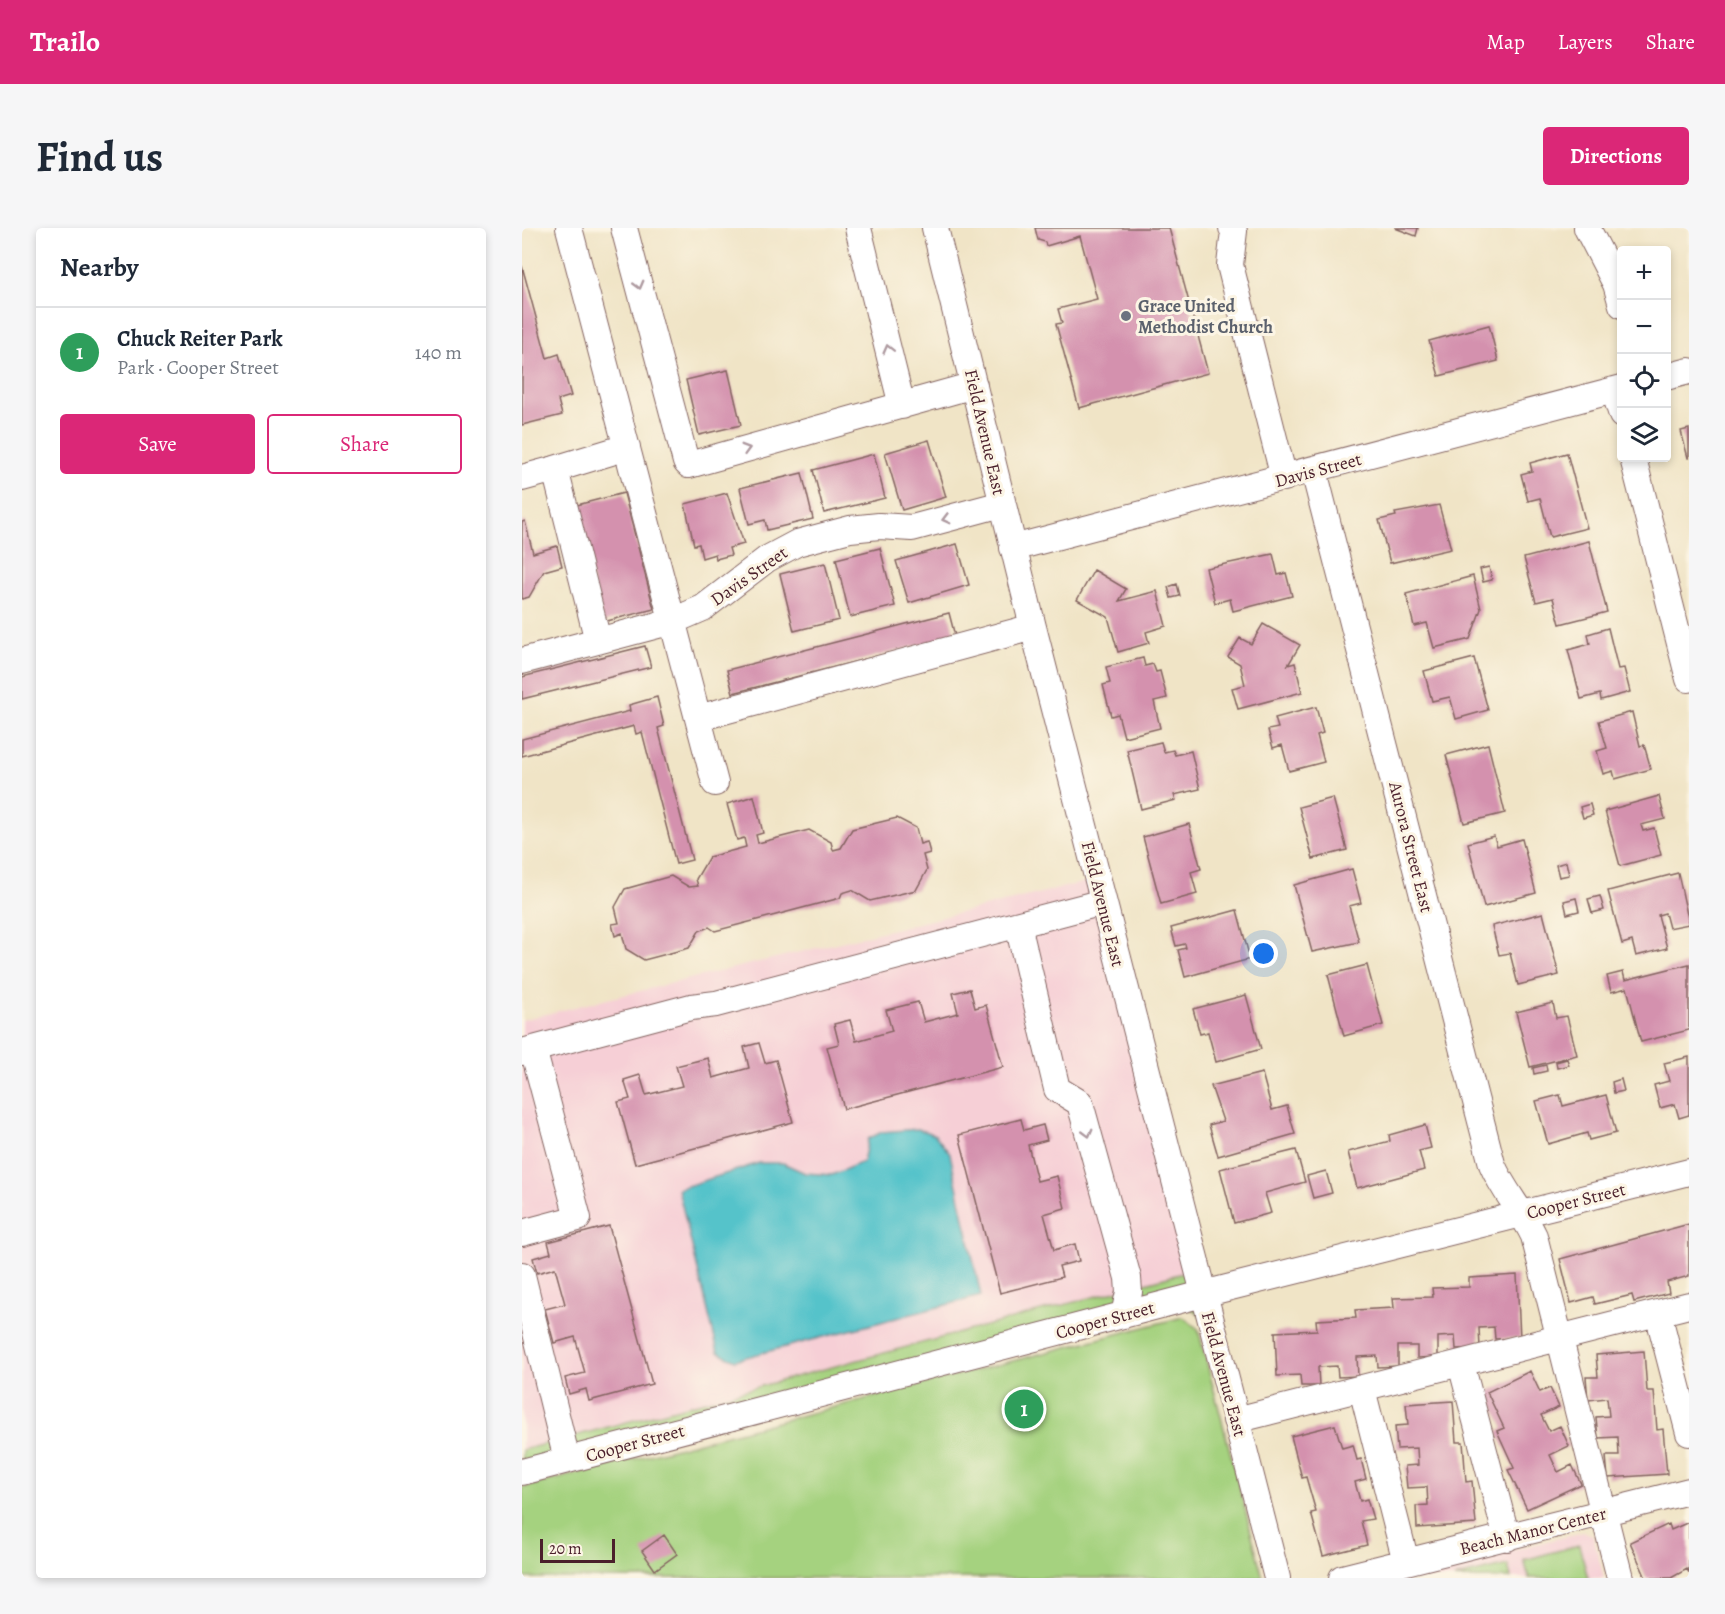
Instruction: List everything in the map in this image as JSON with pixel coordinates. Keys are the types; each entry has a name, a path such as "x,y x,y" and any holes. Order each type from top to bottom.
{"street":[{"path":"569,228 715,783"},
{"path":"624,228 686,462 693,464 974,385"},
{"path":"858,228 902,406"},
{"name":"Field Avenue East","path":"935,228 1033,627 1277,1578"},
{"path":"1232,228 1234,231 1230,265 1284,478"},
{"path":"1587,228 1616,284 1621,300"},
{"path":"1671,375 1689,371"},
{"name":"Davis Street","path":"1013,548 1314,471 1617,389"},
{"path":"522,478 627,447"},
{"path":"1634,462 1689,679"},
{"path":"555,469 598,641"},
{"name":"Aurora Street East","path":"1314,471 1492,1164 1502,1188 1524,1214 1533,1236 1620,1578"},
{"name":"Davis Street","path":"522,661 673,621 703,608 767,559 797,543 850,529 879,526 912,528 1002,504"},
{"path":"698,718 1033,627"},
{"path":"522,1233 578,1218 527,1050 691,1007 716,1004 1103,902"},
{"path":"1018,925 1057,1089 1080,1103 1128,1278 1129,1292 1124,1315"},
{"name":"Cooper Street","path":"522,1472 1203,1294 1689,1172"},
{"path":"522,1275 567,1460"},
{"path":"1236,1420 1689,1305"},
{"path":"1658,1313 1689,1433"},
{"path":"1461,1364 1507,1538"},
{"path":"1362,1389 1406,1562"},
{"name":"Beach Manor Center","path":"1342,1578 1689,1491"}],"shaded area":[{"path":"1102,878 1202,1268 522,1450 522,1020","holes":["868,1139 981,1296 735,1360 719,1352 783,1163 805,1173 832,1175 863,1162"]},
{"path":"1584,1532 1593,1535 1604,1578 1401,1578"}],"green space":[{"path":"1202,1268 1206,1320 1188,1307 522,1477 522,1450"},
{"path":"1183,1317 1198,1329 1263,1578 522,1578 522,1488"},
{"path":"1579,1545 1588,1578 1529,1578 1524,1560"},
{"path":"1508,1565 1511,1578 1454,1578"}],"water":[{"path":"918,1129 935,1135 950,1154 981,1296 735,1360 718,1352 678,1189 759,1163 783,1163 805,1173 832,1175 863,1162 868,1139 882,1132"}],"building":[{"name":"Grace United Methodist Church","path":"1035,228 1169,228 1208,373 1079,408 1056,324 1062,323 1058,309 1097,299 1080,236 1046,246 1045,242 1038,240"},
{"path":"1395,228 1418,228 1416,236"},
{"path":"522,266 547,358 559,354 571,396 558,400 562,415 522,425"},
{"path":"1489,325 1498,361 1439,376 1429,341"},
{"path":"728,370 741,425 699,435 686,380"},
{"path":"1689,429 1689,458 1688,458 1681,431"},
{"path":"929,440 946,497 902,510 885,453"},
{"path":"1567,453 1587,528 1550,537 1540,498 1528,501 1521,474 1532,471 1530,463"},
{"path":"874,454 885,498 824,513 813,470"},
{"path":"802,473 813,519 767,530 765,520 749,524 740,488"},
{"path":"624,493 654,609 603,622 573,506"},
{"path":"727,493 744,544 729,548 731,555 716,559 715,554 702,558 699,544 694,545 685,504"},
{"path":"1439,505 1451,549 1390,563 1379,520 1396,516 1395,513"},
{"path":"525,521 533,553 557,546 562,566 544,571 529,597 522,599 522,522"},
{"path":"1589,541 1607,612 1560,624 1553,598 1536,602 1524,558"},
{"path":"957,544 969,585 909,603 896,561"},
{"path":"880,548 895,606 850,617 836,559"},
{"path":"1273,554 1278,575 1286,573 1292,596 1233,611 1230,599 1215,603 1206,568"},
{"path":"825,563 839,620 794,631 780,574"},
{"path":"1489,567 1492,580 1483,582 1480,569"},
{"path":"1094,570 1126,589 1119,601 1157,591 1166,626 1146,632 1149,643 1118,652 1108,617 1077,600"},
{"path":"1473,576 1481,609 1470,639 1434,648 1427,623 1414,626 1406,594"},
{"path":"1177,584 1180,596 1171,598 1168,587"},
{"path":"949,613 955,636 733,693 727,670"},
{"path":"1263,624 1300,645 1288,665 1295,663 1302,692 1238,709 1232,688 1245,685 1240,664 1228,657 1240,638 1251,644"},
{"path":"1608,628 1618,669 1624,668 1630,692 1601,700 1600,694 1581,699 1568,650 1590,644 1588,634"},
{"path":"645,646 651,667 522,699 522,677"},
{"path":"1143,658 1145,666 1153,664 1156,672 1160,671 1167,698 1154,701 1160,728 1124,737 1118,714 1111,716 1103,685 1110,683 1106,667"},
{"path":"1474,658 1488,710 1456,719 1450,697 1432,701 1424,671"},
{"path":"657,697 664,726 658,728 692,860 676,864 642,732 636,734 634,726 522,756 522,739 630,711 629,705"},
{"path":"1316,707 1323,733 1317,735 1324,762 1289,771 1282,745 1273,748 1268,730 1278,728 1275,718"},
{"path":"1632,712 1640,746 1644,745 1651,769 1615,779 1613,771 1603,774 1597,751 1607,748 1599,721"},
{"path":"1161,742 1164,752 1173,750 1175,755 1191,751 1200,789 1174,795 1176,800 1141,809 1127,750"},
{"path":"1488,744 1505,813 1464,823 1446,755"},
{"path":"754,796 763,833 756,835 758,843 809,830 831,842 833,850 841,848 852,829 897,818 916,828 920,844 927,842 930,853 923,855 927,870 916,890 870,901 852,890 842,893 840,898 715,931 709,927 699,931 689,948 644,960 626,949 622,933 615,936 612,924 619,923 615,907 625,889 671,876 689,887 698,886 696,879 709,857 746,847 744,838 737,840 727,804"},
{"path":"1659,796 1665,819 1641,825 1643,831 1654,828 1661,855 1620,866 1605,811"},
{"path":"1333,798 1347,850 1313,859 1299,807"},
{"path":"1590,804 1593,815 1583,818 1580,807"},
{"path":"1189,824 1201,869 1191,872 1197,894 1161,904 1143,837"},
{"path":"1494,836 1497,846 1522,839 1536,893 1484,907 1468,843"},
{"path":"1566,862 1569,875 1559,877 1556,865"},
{"path":"1352,869 1361,903 1349,906 1359,942 1312,952 1294,885"},
{"path":"1678,873 1689,924 1669,928 1665,913 1658,915 1667,948 1636,956 1632,941 1622,944 1608,891"},
{"path":"1600,896 1604,910 1592,913 1588,899"},
{"path":"1576,898 1579,911 1567,914 1564,901"},
{"path":"1237,910 1250,959 1185,977 1178,950 1186,948 1185,944 1176,946 1171,928"},
{"path":"1543,913 1559,975 1518,985 1510,953 1499,955 1492,926"},
{"path":"1689,964 1689,1030 1641,1042 1627,988 1611,992 1607,976 1623,972 1625,980"},
{"path":"1367,965 1383,1025 1344,1036 1328,975"},
{"path":"970,989 975,1008 986,1005 1003,1067 844,1109 827,1047 839,1044 834,1024 850,1020 856,1041 892,1031 886,1010 918,1002 924,1022 958,1013 953,993"},
{"path":"1246,995 1261,1049 1216,1062 1208,1032 1200,1034 1193,1009"},
{"path":"1553,1003 1556,1018 1567,1016 1577,1055 1530,1067 1516,1012"},
{"path":"759,1043 765,1063 776,1060 793,1122 635,1164 618,1102 630,1099 624,1080 640,1075 646,1095 682,1086 676,1066 708,1058 713,1078 749,1068 744,1047"},
{"path":"1689,1057 1689,1115 1679,1118 1675,1104 1660,1108 1654,1085 1669,1081 1664,1063"},
{"path":"1567,1059 1569,1065 1557,1068 1556,1062"},
{"path":"1546,1065 1547,1071 1534,1074 1533,1068"},
{"path":"1262,1073 1272,1110 1287,1106 1295,1134 1218,1156 1209,1125 1223,1121 1211,1086"},
{"path":"1621,1079 1624,1091 1614,1093 1612,1082"},
{"path":"1560,1095 1563,1106 1606,1095 1616,1133 1589,1140 1587,1133 1548,1144 1536,1101"},
{"path":"1021,1119 1024,1130 1043,1125 1047,1140 1028,1145 1037,1181 1057,1176 1065,1208 1044,1214 1054,1250 1075,1244 1079,1261 1059,1266 1062,1277 1000,1293 959,1135"},
{"path":"1425,1125 1431,1148 1419,1151 1424,1170 1357,1188 1348,1152 1390,1141 1389,1135"},
{"path":"1296,1150 1305,1182 1265,1193 1271,1213 1234,1223 1220,1169"},
{"path":"1326,1171 1332,1193 1313,1198 1307,1176"},
{"path":"1689,1224 1689,1276 1667,1282 1669,1293 1634,1302 1632,1295 1595,1304 1593,1297 1571,1303 1560,1259"},
{"path":"609,1226 652,1384 589,1401 586,1389 569,1394 565,1378 585,1373 575,1337 554,1343 545,1309 565,1304 555,1268 537,1273 533,1258 551,1253 548,1242"},
{"path":"1517,1275 1520,1338 1495,1339 1494,1327 1479,1328 1480,1348 1456,1349 1455,1336 1438,1337 1438,1357 1417,1358 1417,1346 1398,1346 1398,1366 1378,1367 1377,1356 1357,1357 1358,1376 1338,1377 1337,1366 1318,1367 1319,1386 1301,1386 1300,1375 1277,1376 1275,1332 1317,1330 1316,1320 1356,1318 1355,1310 1394,1308 1393,1298 1433,1297 1432,1288 1469,1287 1469,1278"},
{"path":"1644,1351 1647,1391 1654,1391 1657,1430 1663,1429 1667,1474 1608,1478 1606,1456 1619,1456 1618,1437 1598,1438 1596,1417 1609,1416 1607,1398 1588,1400 1586,1377 1598,1377 1596,1355"},
{"path":"1530,1371 1540,1392 1550,1388 1559,1407 1541,1415 1549,1431 1560,1426 1569,1446 1550,1455 1558,1472 1572,1465 1581,1484 1527,1509 1508,1470 1514,1468 1497,1431 1504,1428 1487,1392"},
{"path":"1453,1401 1456,1442 1463,1442 1466,1482 1472,1481 1476,1524 1417,1528 1416,1506 1428,1505 1427,1487 1407,1488 1405,1466 1418,1465 1417,1448 1397,1449 1395,1426 1408,1425 1406,1404"},
{"path":"1335,1425 1342,1448 1353,1445 1357,1460 1361,1459 1366,1479 1355,1482 1360,1501 1367,1499 1373,1519 1361,1521 1367,1545 1323,1556 1311,1513 1316,1512 1306,1477 1302,1478 1291,1436"},
{"path":"1689,1522 1689,1573 1687,1569 1671,1578 1646,1578 1630,1542 1669,1524 1671,1530"},
{"path":"664,1535 677,1554 655,1570 642,1551"}],"place":[{"name":"Grace United Methodist Church","path":"1126,316"},
{"name":"Chuck Reiter Park","path":"1024,1409"}]}
